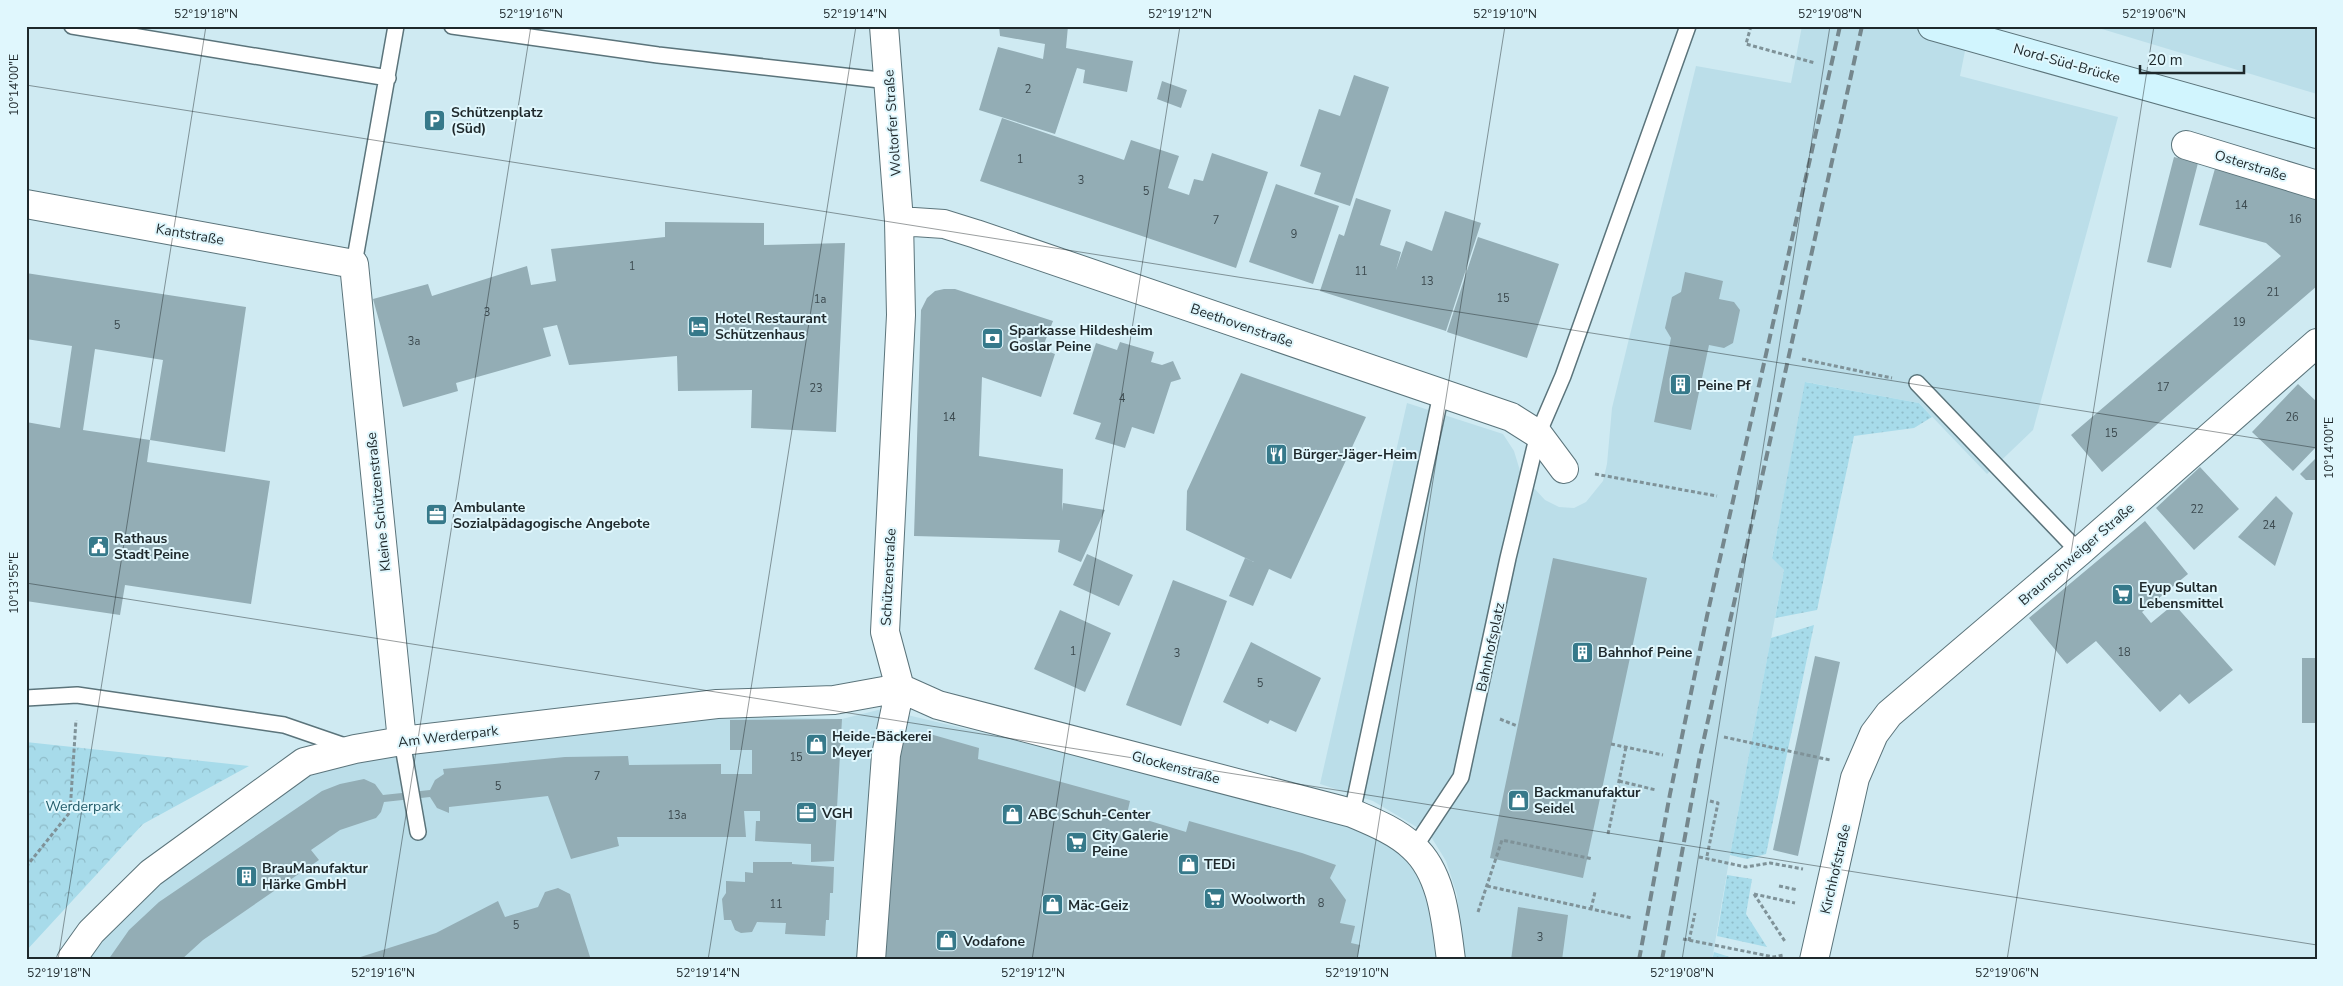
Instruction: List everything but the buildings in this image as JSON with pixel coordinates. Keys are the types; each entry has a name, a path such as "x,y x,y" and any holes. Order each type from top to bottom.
{"street":[{"name":"Woltorfer Straße","path":"884,26 899,221"},
{"name":"Nord-Süd-Brücke","path":"1932,26 2317,134"},
{"name":"Osterstraße","path":"2186,145 2317,185"},
{"name":"Kantstraße","path":"26,204 354,264"},
{"name":"Beethovenstraße","path":"899,221 944,224 976,234 1511,418 1538,434 1564,469"},
{"name":"Schützenstraße","path":"871,960 886,755 900,688 885,632 901,316 899,221"},
{"name":"Kleine Schützenstraße","path":"354,264 402,742"},
{"name":"Braunschweiger Straße","path":"1857,772 1874,734 1889,714 2079,552 2317,343"},
{"name":"Am Werderpark","path":"71,960 91,932 151,873 304,762 355,749 402,742 717,704 834,700 900,688"},
{"name":"Glockenstraße","path":"900,688 938,705 1352,813 1394,833 1414,848 1432,877 1442,901 1451,960"},
{"name":"Kirchhofstraße","path":"1803,956 1833,875 1857,772"}],"lane":[{"path":"72,26 388,78"},
{"path":"354,264 396,26"},
{"path":"452,26 658,55 889,81"},
{"name":"Bahnhofsplatz","path":"1414,848 1461,777 1508,558 1538,434 1563,376 1688,26"},
{"path":"1918,383 2079,552"},
{"path":"1352,813 1441,394"},
{"path":"26,698 77,695 284,725 355,749"},
{"path":"402,742 418,832"}],"path":[{"path":"1751,26 1746,44 1815,63"},
{"path":"1802,359 1918,383"},
{"path":"1564,469 1717,496"},
{"path":"26,867 70,812 77,695"},
{"path":"1724,737 1857,772"},
{"path":"1611,744 1663,755"},
{"path":"1608,834 1626,747"},
{"path":"1619,781 1656,790"},
{"path":"1707,856 1718,803 1710,801"},
{"path":"1477,914 1502,840 1592,859"},
{"path":"1699,857 1746,866 1770,862 1833,875"},
{"path":"1487,886 1632,918"},
{"path":"1591,909 1595,892"},
{"path":"1787,945 1754,894 1797,903"},
{"path":"1689,941 1694,912"},
{"path":"1683,939 1774,957 1803,956"}],"shaded area":[{"path":"1802,26 1970,26 1960,76 2118,117 2033,430 1987,474 1919,403 1806,382 1772,557 1784,570 1712,960 1462,960 1457,895 1446,861 1430,835 1373,801 1320,784 1407,403 1503,434 1514,451 1521,474 1545,500 1559,507 1574,508 1586,502 1603,481 1607,464 1612,408 1696,66 1791,83"},
{"path":"2092,26 2317,26 2317,94"},
{"path":"882,709 1253,797 1349,822 1408,855 1425,885 1441,960 86,960 116,918 159,880 313,773 355,760 723,716 842,719"}],"green space":[{"path":"1805,382 1919,403 1932,417 1914,428 1854,436 1817,610 1775,618 1784,570 1772,558"},
{"path":"1814,625 1766,854 1747,859 1730,855 1771,638"},
{"name":"Werderpark","path":"26,742 249,766 143,824 26,951"},
{"path":"1727,875 1752,879 1746,914 1767,947 1717,936"},
{"path":"1714,952 1739,960 1712,960"}],"railway":[{"path":"1639,960 1670,794 1707,616 1840,26"},
{"path":"1662,960 1699,761 1862,26"}],"place":[{"name":"Schützenplatz (Süd)","path":"435,120"},
{"name":"Hotel Restaurant Schützenhaus","path":"699,326"},
{"name":"Sparkasse Hildesheim Goslar Peine","path":"993,338"},
{"name":"Peine Pf","path":"1681,385"},
{"name":"Bürger-Jäger-Heim","path":"1277,454"},
{"name":"Ambulante Sozialpädagogische Angebote","path":"437,515"},
{"name":"Rathaus Stadt Peine","path":"98,546"},
{"name":"Eyup Sultan Lebensmittel","path":"2123,595"},
{"name":"Bahnhof Peine","path":"1582,652"},
{"name":"Heide-Bäckerei Meyer","path":"816,744"},
{"name":"Backmanufaktur Seidel","path":"1518,800"},
{"name":"VGH","path":"806,813"},
{"name":"ABC Schuh-Center","path":"1012,814"},
{"name":"City Galerie Peine","path":"1076,843"},
{"name":"TEDi","path":"1188,864"},
{"name":"BrauManufaktur Härke GmbH","path":"246,876"},
{"name":"Woolworth","path":"1215,899"},
{"name":"Mäc-Geiz","path":"1052,905"},
{"name":"Vodafone","path":"947,941"}]}
